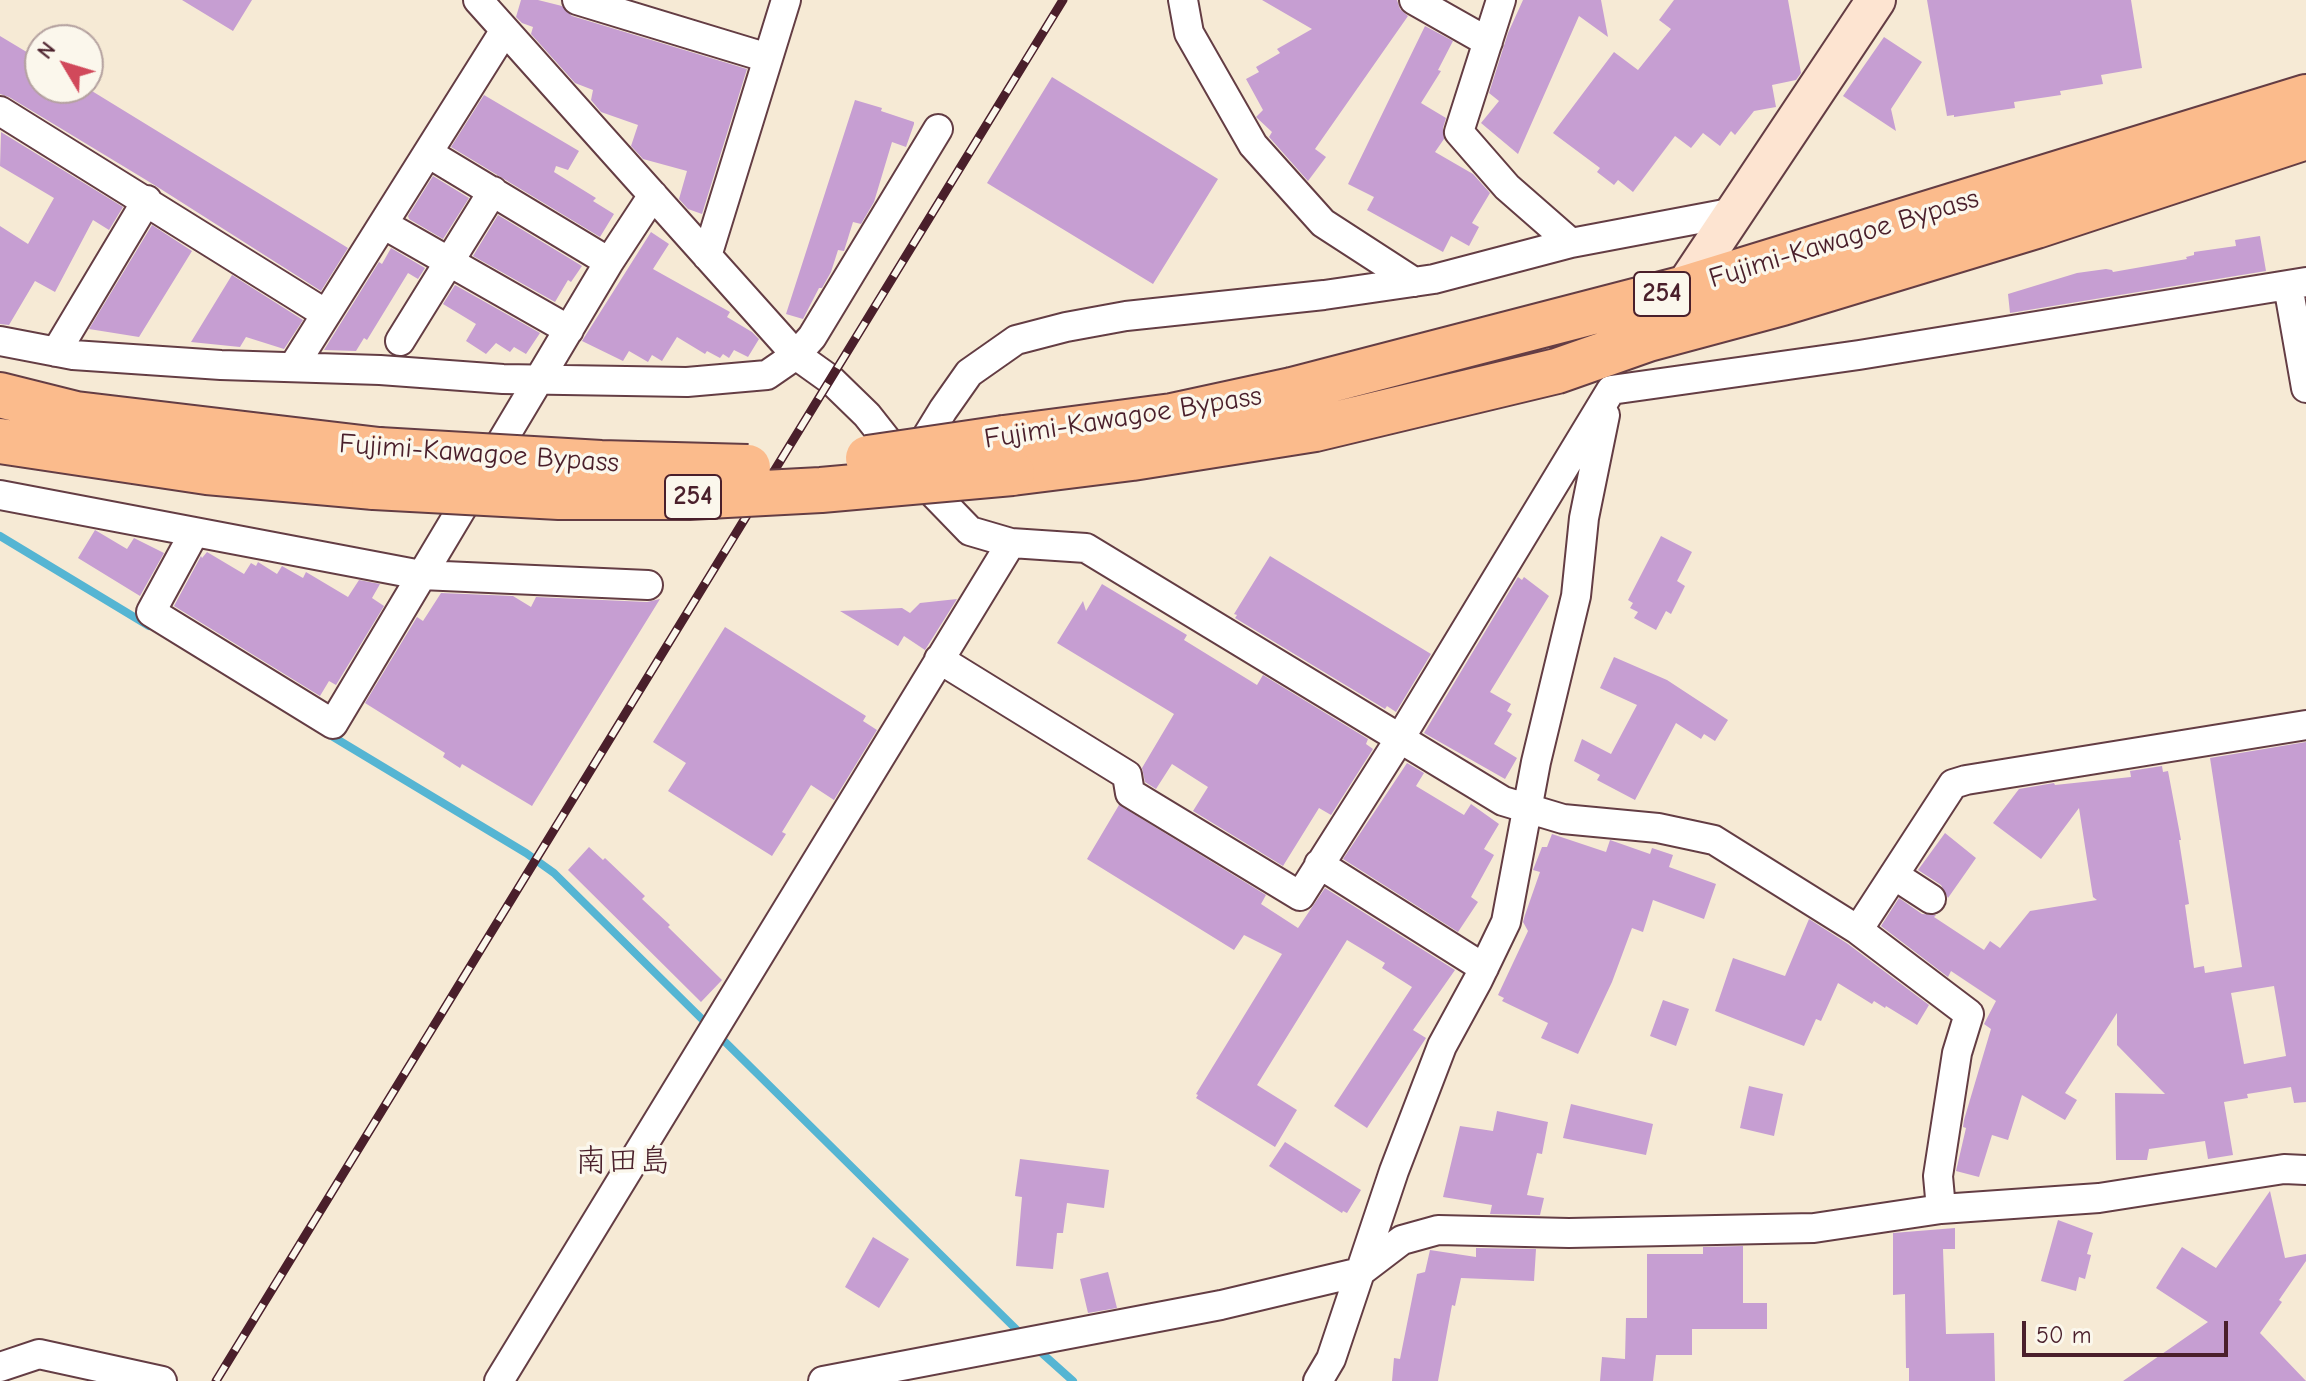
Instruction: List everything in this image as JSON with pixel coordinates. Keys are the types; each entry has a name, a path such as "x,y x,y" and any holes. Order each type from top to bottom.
{"highway":[{"name":"Fujimi-Kawagoe Bypass","path":"1008,455 1292,390 1685,288 2306,97"},
{"name":"Fujimi-Kawagoe Bypass","path":"0,441 207,472 601,463 742,468 1008,455 1177,452 1315,429 1557,371 1648,339 1782,303 2036,226 2306,137"},
{"name":"Fujimi-Kawagoe Bypass","path":"0,395 76,414 376,468"}],"street":[{"path":"478,0 796,355 831,380 867,415 908,467 970,531 1011,543 1086,548 1503,801 1563,819 1658,828 1714,840 1858,930 1969,1014 1957,1053 1938,1176 1941,1209"},
{"path":"577,0 768,58"},
{"path":"707,256 786,0"},
{"path":"1183,0 1189,33 1253,145 1323,223 1414,282"},
{"path":"1414,0 1488,42"},
{"path":"1501,0 1459,132 1507,187 1571,243"},
{"path":"939,659 1127,775 1130,793 1300,896 1399,740 1611,390 1685,288 1876,0"},
{"path":"293,367 505,30"},
{"path":"0,111 326,314"},
{"path":"0,341 56,352 221,365 687,382 767,375 796,355 812,337 938,129"},
{"path":"428,153 609,262"},
{"path":"400,341 493,191"},
{"path":"194,533 151,612 333,724 609,262 653,195"},
{"path":"56,352 147,200"},
{"path":"908,467 969,373 1016,340 1126,316 1310,297 1414,282 1571,243 1735,212"},
{"path":"383,224 569,330"},
{"path":"1611,390 1859,355 2297,284 2306,388"},
{"path":"1318,1381 1331,1359 1394,1171 1442,1046 1506,922 1536,762 1576,596 1584,518 1611,390"},
{"path":"0,495 421,575 648,585"},
{"path":"499,1381 1011,543"},
{"path":"1858,930 1953,784 2306,725"},
{"path":"1319,864 1484,968"},
{"path":"1894,875 1931,899"},
{"path":"823,1381 1221,1305 1360,1272 1402,1240 1438,1230 1569,1233 1814,1228 1941,1209 2099,1198 2284,1169 2306,1170"},
{"path":"0,1367 39,1354 162,1381"}],"building":[{"path":"182,0 252,0 233,31"},
{"path":"521,0 538,0 562,6 572,16 747,69 702,214 688,209 679,199 687,171 643,159 631,146 638,125 601,112 591,100 593,90 575,83 531,34 533,27 516,17"},
{"path":"1262,0 1397,0 1400,9 1408,16 1315,149 1326,157 1308,181 1269,137 1272,132 1256,117 1263,110 1246,79 1259,72 1256,67 1280,53 1277,49 1312,29"},
{"path":"1523,0 1601,0 1608,37 1579,16 1518,154 1481,123 1499,101 1489,93 1508,33"},
{"path":"1674,0 1788,0 1801,73 1796,80 1772,85 1776,107 1754,111 1735,135 1731,131 1720,146 1703,133 1691,148 1675,136 1633,192 1618,180 1614,185 1597,172 1600,168 1553,133 1614,52 1638,70 1671,29 1659,20"},
{"path":"1927,0 2131,0 2142,68 2101,75 2103,84 2060,91 2061,95 2014,102 2015,108 1947,116"},
{"path":"1425,26 1453,41 1438,70 1441,71 1421,103 1446,118 1444,139 1435,152 1473,174 1490,193 1472,223 1479,227 1469,246 1451,236 1443,252 1367,210 1374,197 1348,184"},
{"path":"0,36 24,50 24,104 104,104 104,98 348,248 321,291 156,186 0,94"},
{"path":"1884,37 1922,62 1891,109 1896,131 1843,96"},
{"path":"1052,77 1218,179 1153,284 987,183"},
{"path":"484,95 579,151 568,170 556,166 554,172 596,198 593,201 614,214 600,237 451,147"},
{"path":"855,100 882,108 881,111 914,124 906,147 892,142 874,202 861,224 853,222 844,251 838,250 831,272 803,319 786,314"},
{"path":"1,132 123,207 109,230 93,220 55,292 35,281 9,325 0,324 0,226 28,244 54,198 0,166"},
{"path":"433,176 469,198 443,239 408,216"},
{"path":"498,215 582,266 571,282 568,280 555,302 473,256"},
{"path":"152,225 192,251 139,337 89,329"},
{"path":"651,232 669,244 653,269 730,312 727,317 752,332 759,339 748,357 734,350 729,358 723,354 720,358 707,351 705,354 677,337 662,361 652,355 648,362 629,351 623,361 582,341"},
{"path":"2260,236 2266,271 2010,313 2008,294 2077,273 2106,269 2113,272 2187,259 2194,252 2236,246 2235,240"},
{"path":"391,248 425,268 418,279 408,273 367,340 364,338 356,351 324,350 379,262 382,264"},
{"path":"232,275 303,320 284,349 246,337 240,347 191,342"},
{"path":"455,285 540,333 526,354 514,347 510,352 496,343 486,354 466,341 476,324 443,304"},
{"path":"95,530 127,549 134,538 164,553 140,596 78,558"},
{"path":"1661,536 1692,552 1677,581 1685,586 1671,614 1666,611 1656,630 1634,618 1638,612 1630,608 1633,603 1628,600"},
{"path":"207,552 244,574 251,563 256,566 258,562 277,574 282,566 303,578 306,572 348,597 359,580 380,584 372,598 384,606 336,685 329,681 320,696 174,606 201,556"},
{"path":"1270,556 1431,654 1396,712 1387,706 1385,709 1235,618 1237,615 1234,614"},
{"path":"1518,577 1522,580 1524,577 1549,596 1490,692 1511,704 1507,711 1512,714 1494,744 1517,758 1505,779 1424,733"},
{"path":"1102,584 1187,635 1184,640 1257,685 1263,675 1368,739 1366,744 1373,749 1331,815 1319,808 1283,866 1193,811 1208,787 1172,764 1156,789 1145,782 1142,768 1174,714 1057,643 1083,601 1086,611"},
{"path":"441,593 513,596 531,607 536,597 647,602 660,599 532,806 462,764 460,768 443,757 445,753 365,703 417,617 423,621"},
{"path":"957,599 925,650 904,636 898,646 840,611 902,608 910,613 920,603"},
{"path":"725,627 866,716 863,721 877,730 834,800 811,785 782,832 786,834 772,856 668,791 686,763 653,742"},
{"path":"1614,657 1667,680 1728,720 1715,741 1704,734 1701,739 1676,723 1635,800 1597,780 1600,775 1574,761 1582,739 1611,754 1637,705 1600,688"},
{"path":"2306,742 2306,1102 2294,1103 2291,1087 2247,1094 2248,1098 2224,1102 2233,1155 2208,1159 2205,1141 2149,1149 2147,1160 2116,1160 2115,1093 2165,1094 2117,1045 2117,1013 2065,1093 2077,1100 2065,1120 2022,1095 2008,1140 1992,1135 1979,1177 1956,1171 1966,1128 1963,1127 1964,1120 1991,1029 1984,1024 1996,1001 1951,971 1948,977 1881,926 1899,898 1922,914 1936,915 1934,917 1984,950 1990,941 2000,948 2030,911 2097,900 2093,897 2079,808 2041,859 1993,823 2019,789 2131,777 2130,771 2162,766 2163,772 2168,771 2181,840 2189,904 2185,905 2194,968 2204,966 2205,973 2242,967 2210,758","holes":["2274,986 2286,1056 2244,1064 2231,993"]},
{"path":"1407,763 1424,773 1416,786 1464,815 1471,804 1499,824 1484,849 1494,855 1471,897 1478,902 1458,932 1343,859"},
{"path":"1119,805 1266,895 1261,904 1298,928 1325,888 1455,970 1413,1030 1426,1038 1367,1128 1334,1106 1412,987 1382,968 1385,963 1347,940 1257,1085 1297,1110 1275,1147 1196,1098 1282,954 1244,935 1234,950 1087,859"},
{"path":"1945,833 1976,858 1948,898 1941,885 1918,870"},
{"path":"1552,834 1606,852 1610,840 1650,854 1652,848 1673,855 1669,867 1716,884 1704,919 1653,900 1643,932 1632,928 1612,982 1578,1054 1541,1038 1548,1023 1502,1001 1504,998 1498,995 1528,931 1523,922 1540,872 1533,870 1542,847 1547,847"},
{"path":"589,847 645,896 642,899 722,980 701,1002 568,870"},
{"path":"1809,919 1929,1005 1917,1025 1886,1006 1874,1001 1872,1004 1838,983 1821,1021 1816,1019 1804,1046 1715,1011 1733,958 1785,976"},
{"path":"1663,1000 1689,1009 1676,1046 1650,1036"},
{"path":"1749,1086 1783,1094 1774,1136 1740,1128"},
{"path":"1571,1104 1653,1124 1646,1155 1563,1138"},
{"path":"1497,1111 1548,1122 1542,1154 1537,1153 1527,1195 1544,1198 1540,1215 1490,1214 1492,1205 1443,1197 1460,1126 1493,1131"},
{"path":"1285,1142 1361,1190 1347,1213 1342,1213 1269,1166"},
{"path":"1020,1159 1109,1170 1104,1208 1067,1203 1063,1233 1057,1233 1053,1269 1016,1266 1022,1197 1015,1196"},
{"path":"2270,1191 2285,1258 2306,1254 2306,1261 2260,1333 2306,1381 2123,1381 2208,1322 2156,1288 2182,1247 2216,1268"},
{"path":"2058,1220 2093,1233 2085,1279 2079,1277 2076,1291 2041,1281"},
{"path":"1955,1228 1955,1249 1943,1249 1946,1334 1994,1333 1995,1381 1909,1381 1905,1294 1893,1295 1893,1233"},
{"path":"873,1237 909,1259 879,1308 845,1287"},
{"path":"1743,1246 1743,1303 1767,1303 1767,1329 1692,1329 1692,1355 1656,1355 1653,1381 1600,1381 1602,1357 1625,1359 1626,1318 1647,1318 1647,1254 1703,1254 1703,1247"},
{"path":"1476,1248 1536,1249 1534,1281 1461,1278 1455,1306 1452,1305 1438,1381 1392,1381 1394,1358 1400,1359 1417,1274 1425,1272 1430,1250 1476,1257"},
{"path":"1108,1272 1117,1308 1088,1313 1080,1279"}],"waterway":[{"path":"0,536 149,626"},
{"path":"325,732 554,873 1022,1335"},
{"path":"1035,1347 1073,1381"}],"railway":[{"path":"216,1381 1063,0"}],"district":[{"name":"南田島","path":"623,1162"}]}
